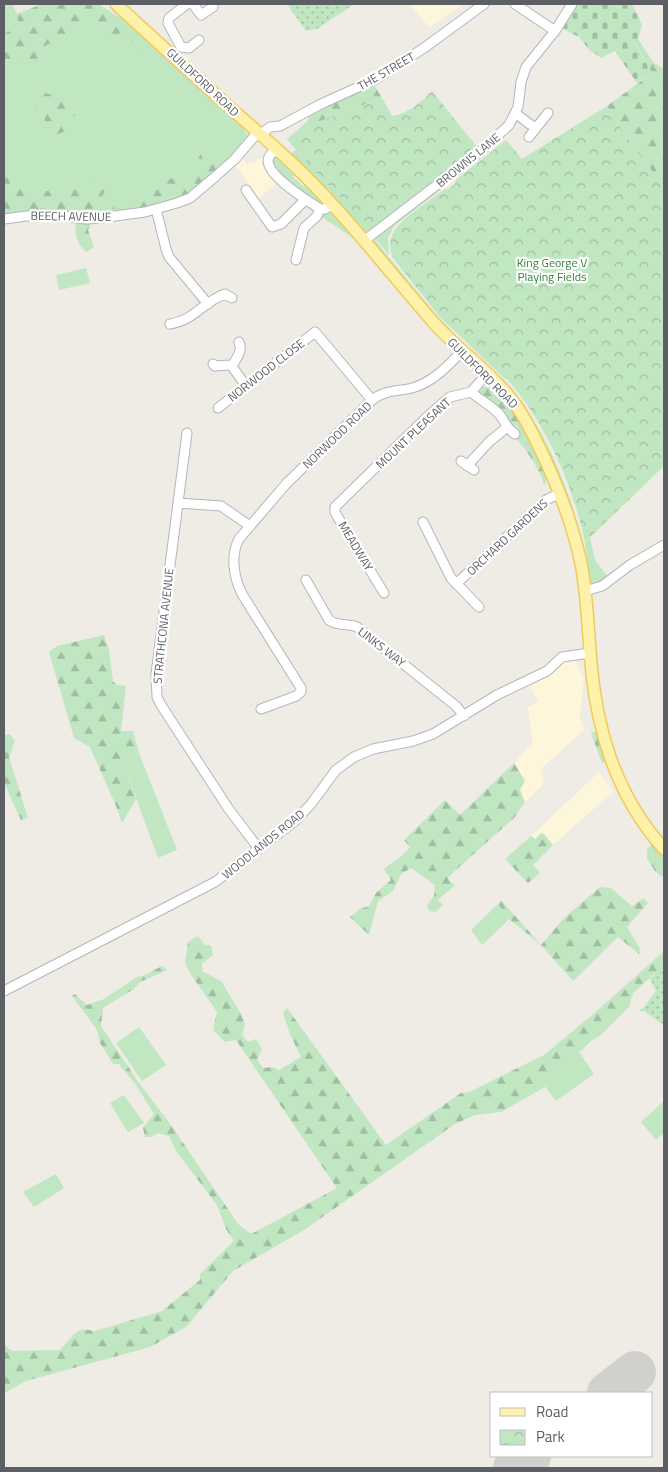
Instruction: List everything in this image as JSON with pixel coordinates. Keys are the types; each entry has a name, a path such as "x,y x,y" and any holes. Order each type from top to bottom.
{"main road":[{"name":"GUILDFORD ROAD","path":"116,4 178,51 332,204 365,240 436,325 511,398 521,412 541,450 560,493 581,563 599,722 611,763 621,787 637,814 664,849"}],"street":[{"path":"187,4 172,14 168,21 169,26 178,51 189,48 199,40"},
{"path":"193,4 201,15 212,7"},
{"name":"THE STREET","path":"266,139 278,131 280,126 295,117 384,74 424,48 484,4"},
{"path":"515,4 555,32"},
{"name":"BROWNS LANE","path":"365,240 481,151 504,129 516,113 523,72 555,32 572,4"},
{"path":"516,113 535,128"},
{"path":"529,137 548,113"},
{"path":"266,139 270,166 285,185 320,209 332,204"},
{"name":"BEECH AVENUE","path":"4,219 42,214 86,219 156,209 190,198 226,167 266,139"},
{"path":"246,190 272,227 281,224 305,200"},
{"path":"156,209 166,249 170,257 208,304"},
{"path":"296,260 304,228 317,216 320,209"},
{"path":"170,324 186,320 225,294 232,298"},
{"name":"NORWOOD CLOSE","path":"218,408 315,332 372,400"},
{"path":"232,366 240,352 241,344 239,342"},
{"name":"NORWOOD ROAD","path":"261,709 296,696 301,692 301,688 237,584 234,565 235,548 239,539 286,484 372,400 384,392 411,388 426,383 462,351"},
{"path":"213,364 215,366 231,365 246,386"},
{"path":"487,374 471,392 501,416 506,428 515,434"},
{"name":"MOUNT PLEASANT","path":"342,500 450,397 471,392"},
{"path":"467,466 506,428"},
{"name":"STRATHCONA AVENUE","path":"187,433 156,674 157,698 228,808 259,849"},
{"name":"ORCHARD GARDENS","path":"456,584 546,500 560,493"},
{"name":"MEADWAY","path":"342,500 335,507 335,512 384,593"},
{"path":"178,503 221,506 250,526"},
{"name":"ORCHARD GARDENS","path":"423,522 446,570 456,584 479,607"},
{"path":"585,591 602,586 638,560 664,545"},
{"name":"LINKS WAY","path":"306,580 329,620 335,624 358,627 456,706 464,716"},
{"name":"WOODLANDS ROAD","path":"4,991 202,890 230,872 304,812 336,770 354,757 373,749 423,738 464,716 497,695 546,671 562,657 590,653"}],"shaded area":[{"path":"409,4 464,4 429,27"},
{"path":"241,157 248,164 262,157 278,182 258,199 234,163"},
{"path":"575,659 584,680 580,716 584,730 541,769 544,783 525,802 519,790 525,781 514,763 532,743 528,707 538,701 529,685 554,673 561,661"},
{"path":"599,772 613,792 553,845 544,834 535,839 531,836"}],"green space":[{"path":"4,4 12,4 17,14 42,4 98,4 132,23 191,77 241,126 249,137 235,154 197,190 102,214 95,213 90,217 4,216"},
{"path":"42,4 98,4 132,23 150,40 150,46 140,55 128,36 116,42 83,7 77,15 87,24 81,32 67,39 63,36 45,46 47,51 30,64 23,65 13,59 4,59 4,34 19,26 17,14"},
{"path":"287,4 354,4 317,29 306,31"},
{"path":"575,4 632,4 642,25 638,39 634,42 652,73 637,83 615,51 601,58 592,53 579,37 563,29 562,24"},
{"path":"638,39 654,63 664,69 664,187 625,135 607,106 652,73 634,41"},
{"path":"373,83 382,98 315,123 287,139 307,122 310,113"},
{"path":"432,91 477,147 370,230 287,139 315,123 382,98 392,116 398,115 414,107"},
{"path":"45,93 65,99 78,99 77,114 68,120 65,131 55,136 44,132 45,116 36,106 37,100"},
{"name":"King George V Playing Fields","path":"607,106 625,135 664,187 664,466 585,542 580,520 565,477 546,435 534,415 507,379 440,317 392,257 390,242 396,228 402,222 445,189 455,184 456,180 506,140 522,159"},
{"path":"206,150 214,150 221,159 221,168 186,196 152,208 102,214 95,213 90,217 4,216 4,177 9,178 23,189 46,191 67,190 100,182 106,185 101,198 102,201 111,204 115,209 119,209 142,202 158,186 169,179 191,174 200,155"},
{"path":"296,150 353,209 370,230 365,232 291,153"},
{"path":"277,158 303,186 306,184 324,202 324,205 311,200 295,188 280,173 272,160"},
{"path":"445,184 447,185 394,226 388,238 389,255 374,237"},
{"path":"329,212 335,213 358,241 320,216"},
{"path":"76,222 91,223 88,230 94,247 86,252 80,246 77,238 75,231"},
{"path":"374,239 451,330 448,333 373,245"},
{"path":"86,268 90,283 59,290 56,275"},
{"path":"506,386 524,405 554,460 570,499 586,559"},
{"path":"483,387 500,392 511,405 511,410 525,429 546,470 546,483 544,485 533,460 516,439 518,437 518,428 510,424 481,397 479,392"},
{"path":"590,538 595,560 609,578 593,584 590,582 585,542"},
{"path":"104,635 109,650 113,681 117,685 126,686 121,731 133,731 139,753 121,756 136,799 122,823 90,747 74,738 49,652 57,646"},
{"path":"591,733 598,733 606,762 602,763"},
{"path":"10,734 15,741 9,757 28,818 21,820 4,783 4,735"},
{"path":"139,753 177,850 158,858 121,756"},
{"path":"514,763 525,781 520,790 525,802 514,818 448,877 449,881 455,885 438,900 443,905 435,912 429,911 427,905 434,896 435,885 411,868 401,874 393,891 378,901 369,935 350,917 360,909 369,906 376,893 391,880 384,869 410,847 404,840 445,800 460,815"},
{"path":"541,833 553,845 533,865 540,873 528,883 505,859 531,836 535,839"},
{"path":"655,845 664,855 664,875 661,876 655,871 647,858 647,849"},
{"path":"600,887 611,888 632,906 644,898 648,903 627,927 640,948 639,954 618,937 573,981 541,945 564,918"},
{"path":"501,900 541,945 509,919 498,904"},
{"path":"498,904 509,919 482,945 471,930"},
{"path":"198,936 205,945 211,946 213,955 202,964 202,971 221,981 245,1024 242,1035 248,1042 256,1039 262,1049 257,1060 263,1068 272,1067 279,1070 301,1057 283,1013 287,1008 386,1145 461,1093 469,1092 544,1055 664,951 664,971 659,970 633,993 629,1007 601,1035 541,1080 545,1087 501,1112 475,1115 455,1124 304,1230 233,1271 186,1327 150,1347 26,1381 4,1393 4,1344 12,1351 60,1350 74,1334 82,1329 95,1331 162,1311 200,1280 200,1274 234,1241 226,1229 217,1205 176,1151 169,1136 158,1133 151,1137 145,1137 143,1128 154,1114 136,1085 119,1064 113,1064 100,1043 97,1030 72,996 75,994 87,1005 104,999 137,977 143,976 162,966 167,970 140,982 134,989 103,1008 101,1026 238,1224 251,1234 337,1188 236,1040 225,1042 213,1030 217,1012 185,963 188,942"},
{"path":"659,970 664,971 664,1022 662,1024 644,1011 638,1011 643,1008 656,991 650,979"},
{"path":"139,1027 166,1065 142,1081 116,1043"},
{"path":"579,1052 594,1074 556,1101 540,1080"},
{"path":"124,1095 144,1123 128,1132 110,1103"},
{"path":"664,1101 664,1133 656,1140 641,1122"},
{"path":"56,1174 64,1188 34,1207 23,1192"}],"runway":[{"path":"609,1392 635,1372"},
{"path":"514,1468 529,1457"}]}
